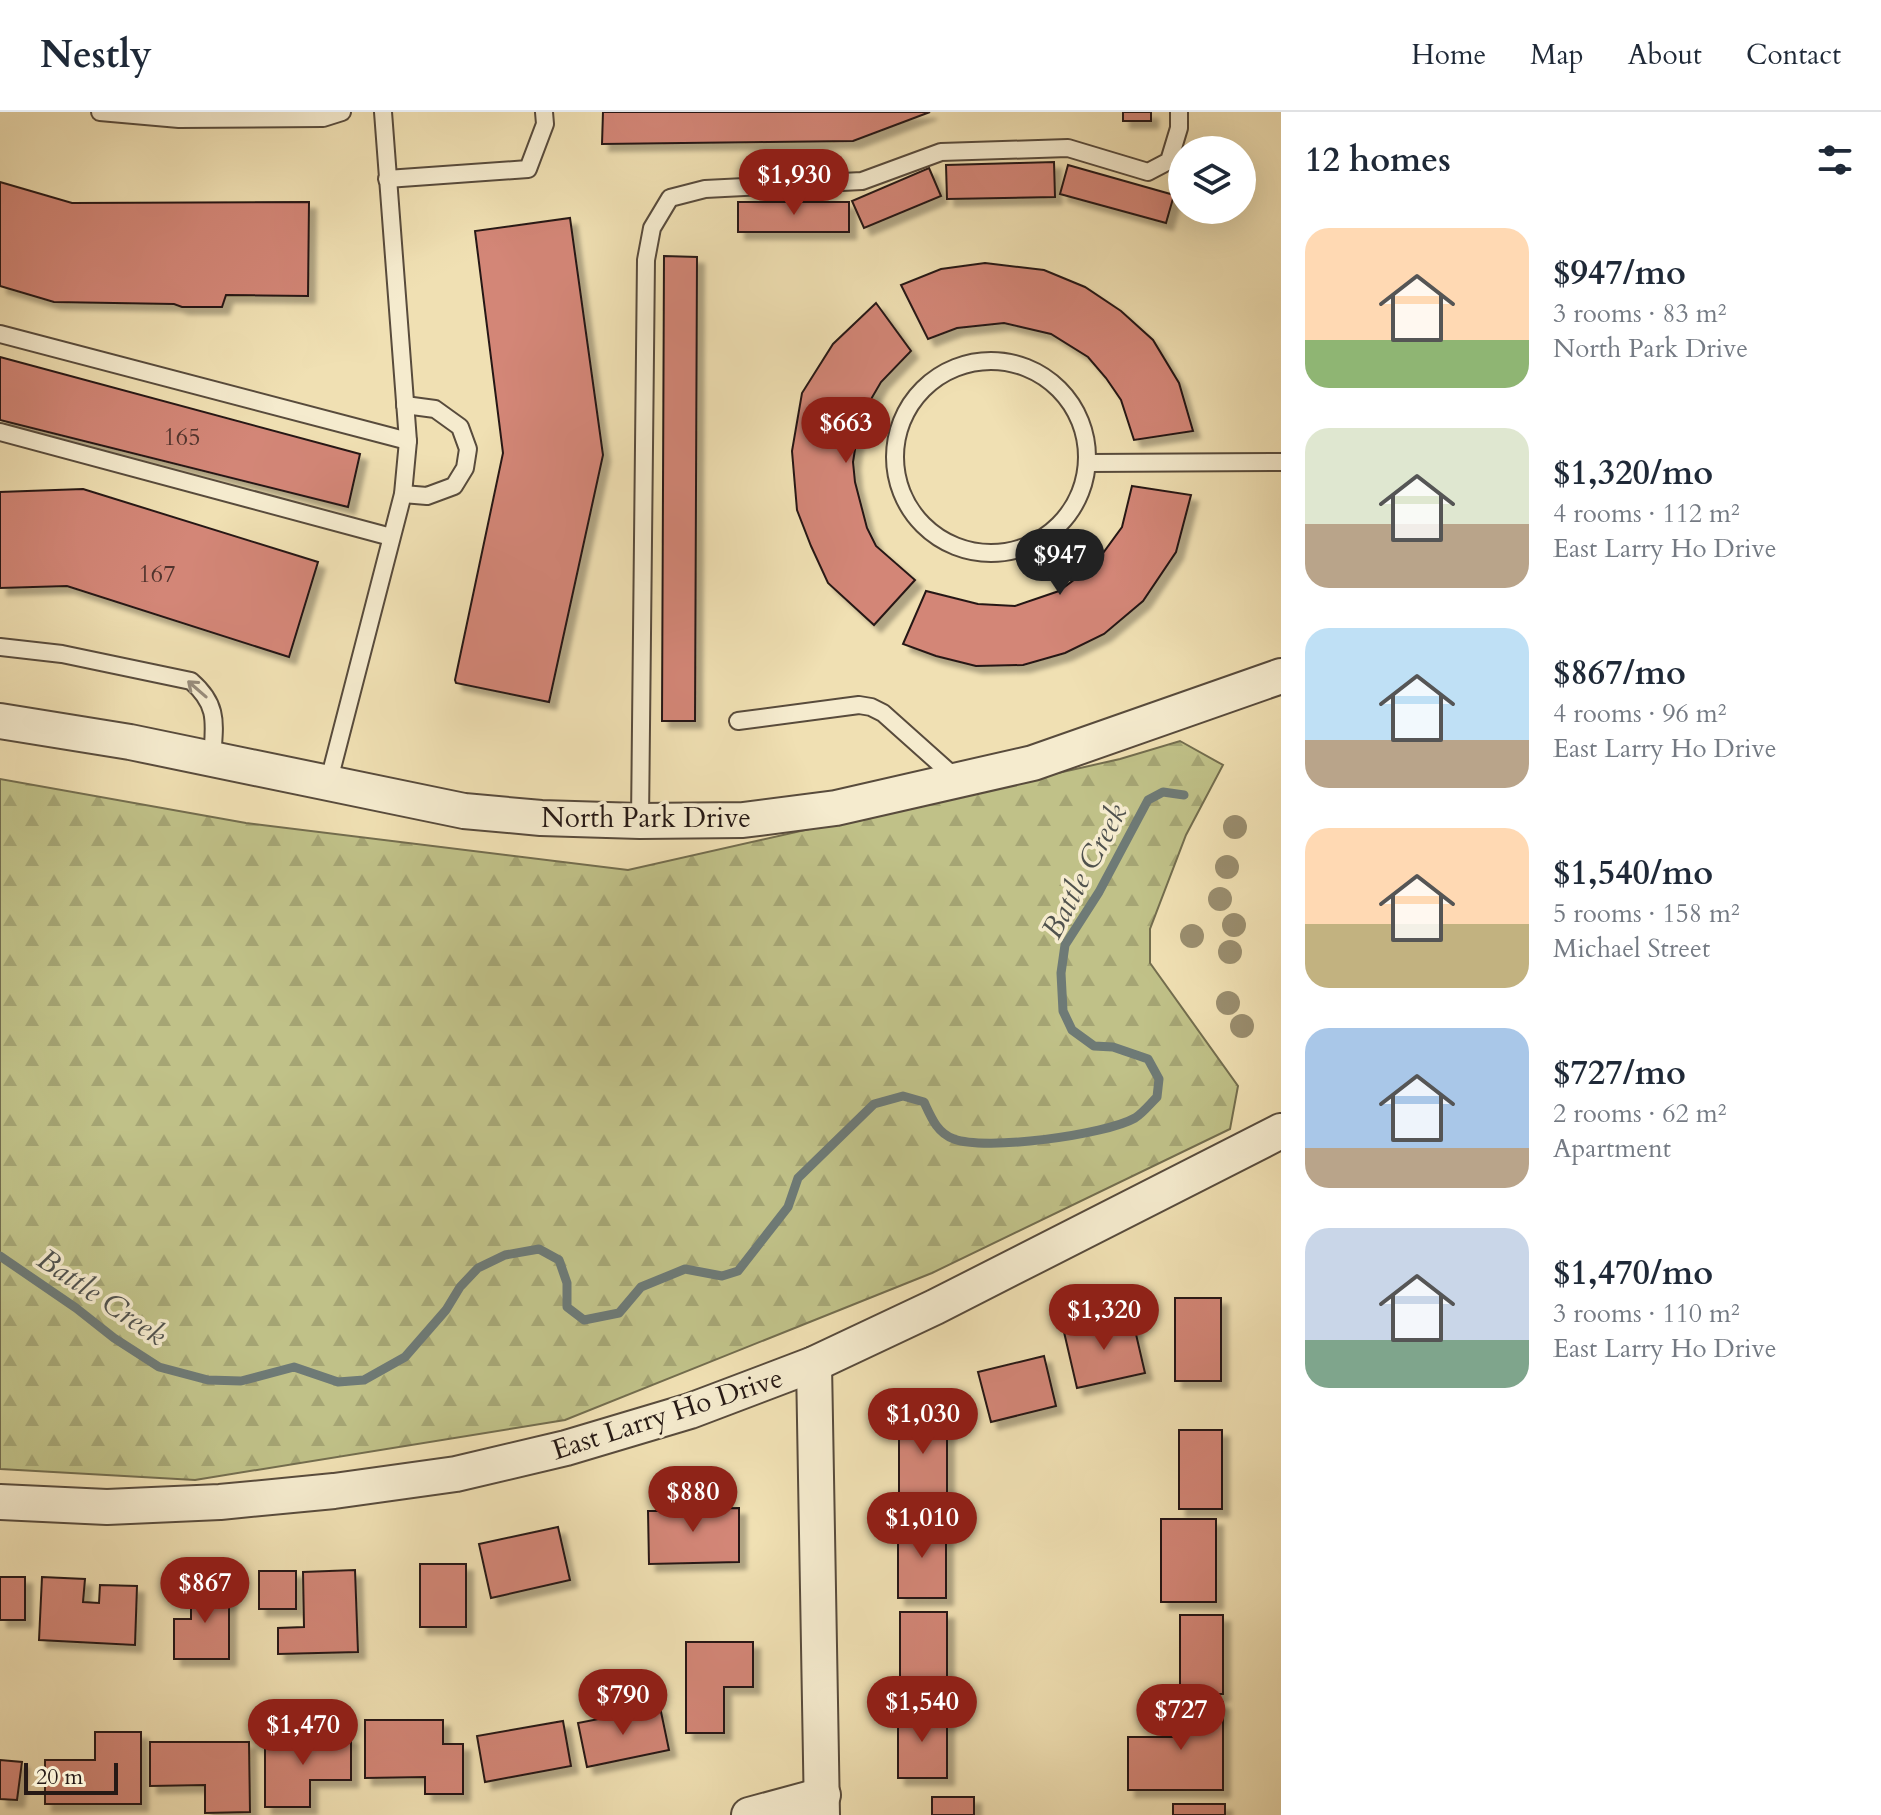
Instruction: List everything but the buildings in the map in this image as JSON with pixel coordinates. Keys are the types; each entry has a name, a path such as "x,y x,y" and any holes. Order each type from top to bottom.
{"street":[{"name":"North Park Drive","path":"0,721 130,742 464,811 541,818 743,820 836,808 1033,763 1281,676"},
{"name":"East Larry Ho Drive","path":"0,1502 107,1507 220,1502 334,1491 456,1474 566,1448 690,1411 814,1364 935,1307 1281,1131"},
{"path":"749,1815 823,1805 814,1364"}],"lane":[{"path":"100,112 179,119 323,118 342,112"},
{"path":"328,784 403,494 408,441 383,112"},
{"path":"387,179 528,169 545,124 544,112"},
{"path":"640,821 646,260 652,228 670,198 705,189 862,181 941,152 1068,148 1148,172 1169,161 1179,128 1179,112"},
{"path":"0,334 408,441"},
{"path":"980,360 1014,362 1045,376 1069,399 1085,429 1089,463 1081,495 1062,523 1035,543 1003,553 969,551 938,538 913,515 898,485 894,451 902,418 921,390 948,370 980,360"},
{"path":"403,494 427,496 454,486 465,468 468,449 460,427 435,409 405,405"},
{"path":"0,432 391,537"},
{"path":"1089,463 1281,462"},
{"path":"0,647 62,654 191,681 205,693 214,713 212,760"},
{"path":"738,721 859,705 871,707 883,713 959,781"}],"green space":[{"path":"1180,741 1223,765 1186,835 1150,929 1150,963 1238,1086 1230,1129 932,1273 565,1420 195,1480 0,1469 0,779 246,823 628,870 1120,759"}],"waterway":[{"name":"Battle Creek","path":"0,1256 159,1367 208,1380 241,1381 294,1367 338,1382 364,1380 405,1357 478,1268 505,1255 539,1249 559,1260 567,1283 567,1307 584,1320 619,1313 641,1287 685,1269 722,1276 738,1271 788,1207 798,1178 874,1104 903,1096 924,1102 943,1133 969,1142 1045,1139 1120,1124 1138,1116 1157,1097 1159,1079 1148,1059 1113,1047 1094,1046 1072,1030 1063,1011 1061,973 1065,945 1099,892 1148,800 1163,792 1184,795"}]}
